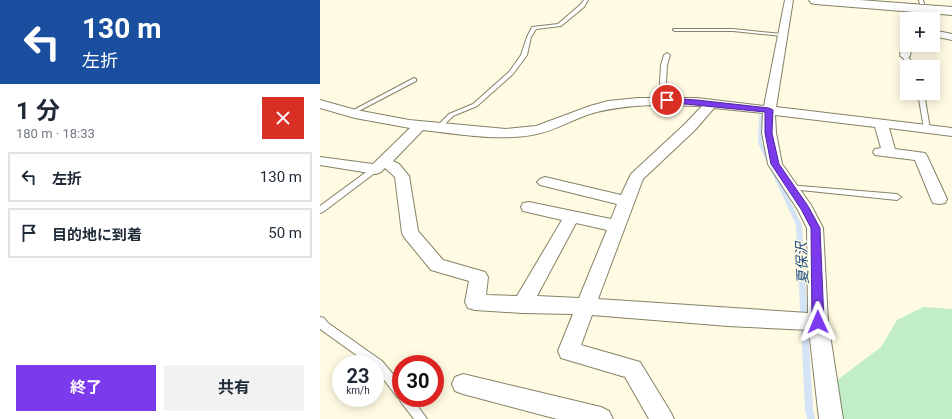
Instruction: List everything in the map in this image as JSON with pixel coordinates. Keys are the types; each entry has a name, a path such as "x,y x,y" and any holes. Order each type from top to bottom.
{"highway":[{"path":"815,0 952,11"},
{"path":"882,0 922,2 952,6"}],"street":[{"path":"789,0 769,110 769,133 775,164 805,209 815,228 818,322 831,419"},
{"path":"940,34 952,37"},
{"path":"905,56 906,52"},
{"path":"320,104 351,113 419,126 506,133 534,131 555,125 580,113 607,106 662,100 697,102 952,132"},
{"path":"662,419 632,369 568,351 636,177 690,127 711,104"},
{"path":"881,123 884,153 920,156 939,200"},
{"path":"380,165 419,126"},
{"path":"320,161 394,167 402,176 410,233 437,265 479,277 476,302 522,305 585,306 783,322 818,322"},
{"path":"545,182 626,201"},
{"path":"529,206 616,226"},
{"path":"522,305 572,216"},
{"path":"463,384 601,419"}],"lane":[{"path":"438,128 451,115 475,105 511,73 524,56 529,37 534,28 559,25 582,6 586,0"},
{"path":"675,30 733,30 782,35"},
{"path":"662,100 664,65 667,54"},
{"path":"905,56 908,60"},
{"path":"351,113 414,80"},
{"path":"921,100 927,129"},
{"path":"320,210 380,165"},
{"path":"791,187 897,197"},
{"path":"320,321 324,326 378,364 392,382"},
{"path":"412,407 421,419"}],"green space":[{"path":"923,307 952,309 952,419 839,419 836,381 881,347 897,320"}],"waterway":[{"name":"夏保沢","path":"760,116 760,143 799,225 809,410 811,419"}],"route":[{"path":"667,100 769,110 769,133 775,164 805,209 815,228 818,322"}]}
